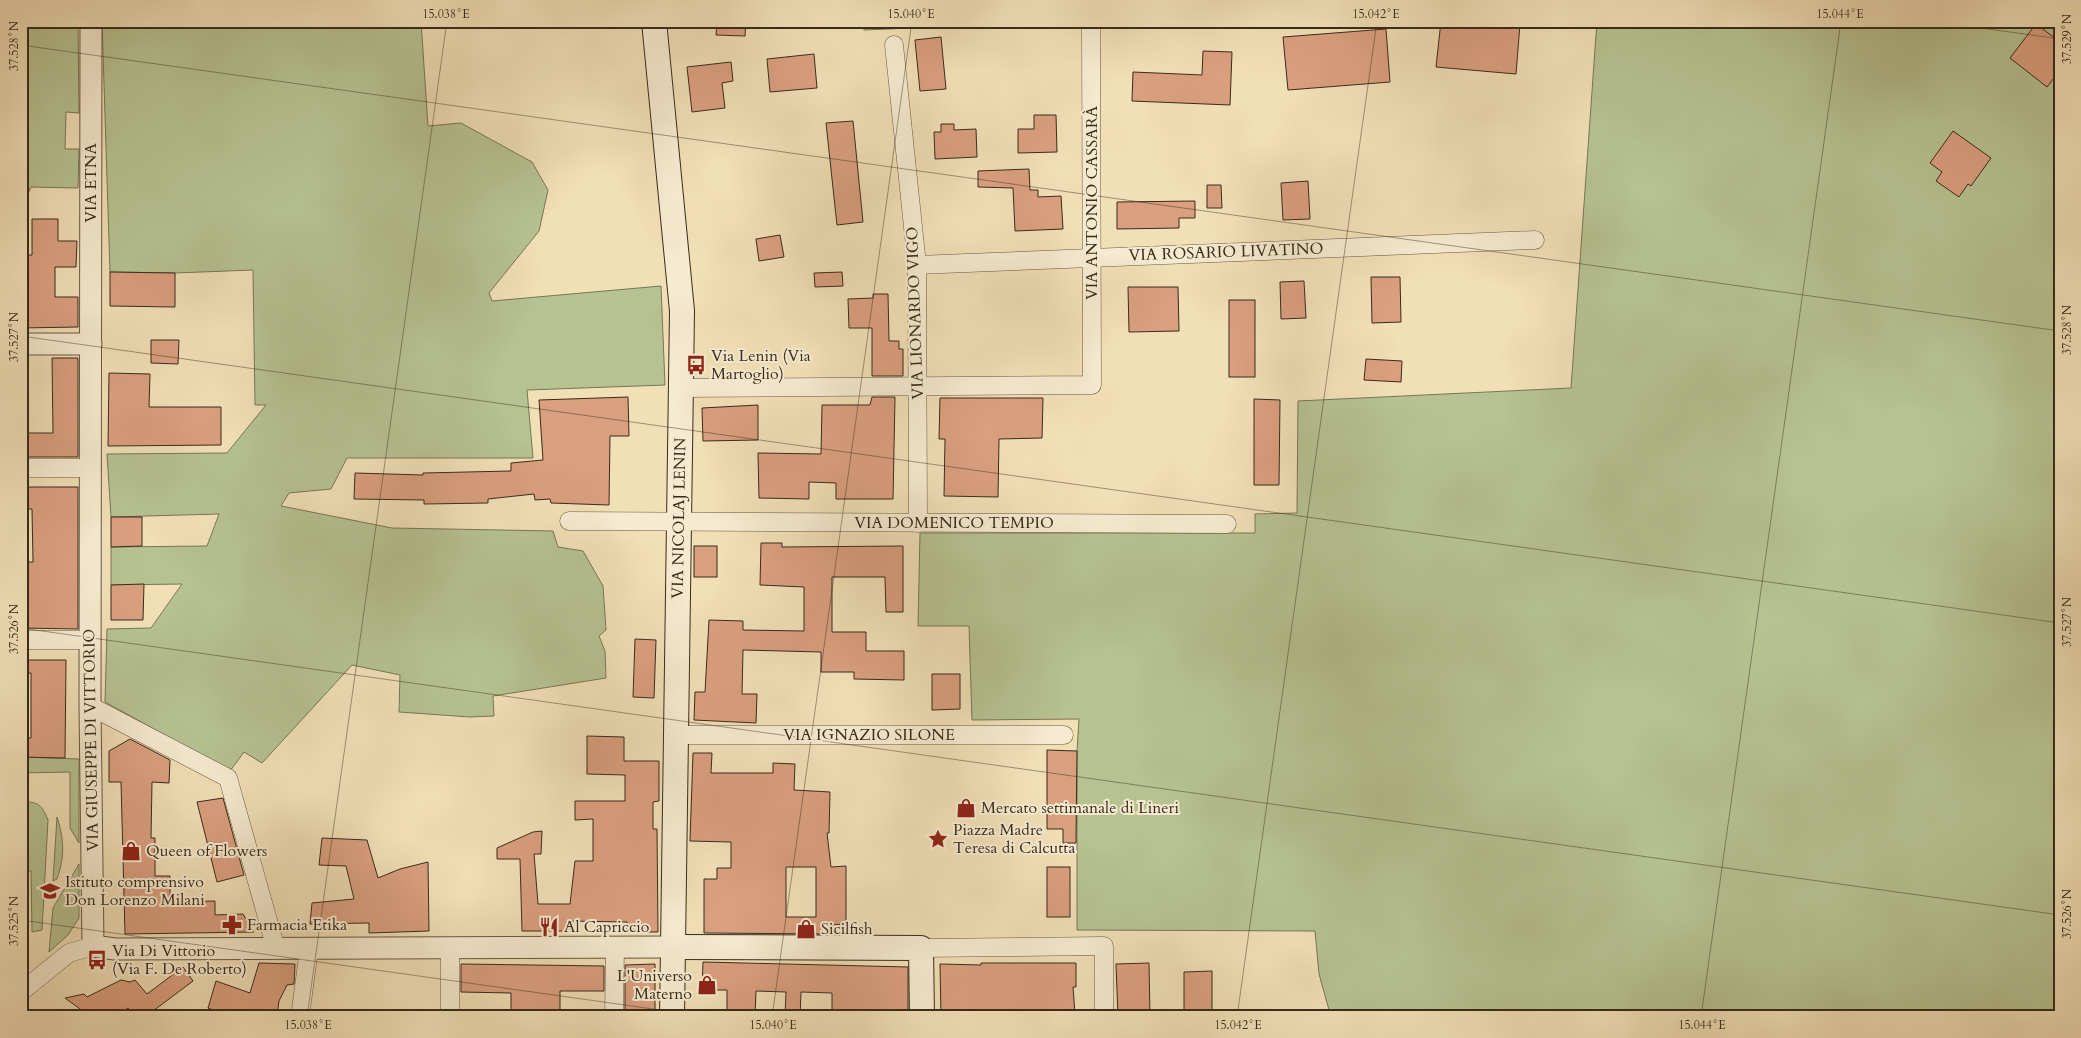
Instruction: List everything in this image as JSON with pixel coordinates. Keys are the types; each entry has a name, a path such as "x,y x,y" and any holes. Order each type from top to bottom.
{"main road":[{"name":"VIA NICOLAJ LENIN","path":"654,21 682,310 672,1017"},
{"path":"673,947 922,948 922,1017"}],"street":[{"name":"VIA ETNA","path":"91,21 91,344"},
{"name":"VIA ANTONIO CASSARÀ","path":"918,387 1092,385 1091,21"},
{"name":"VIA LIONARDO VIGO","path":"894,45 917,265 918,522"},
{"name":"VIA ROSARIO LIVATINO","path":"917,265 1534,240"},
{"path":"21,344 91,344"},
{"name":"VIA GIUSEPPE DI VITTORIO","path":"91,344 90,706 93,946"},
{"path":"680,388 918,387"},
{"path":"21,468 91,468"},
{"name":"VIA DOMENICO TEMPIO","path":"569,521 1228,524"},
{"path":"21,640 90,640"},
{"path":"90,706 228,778 276,949"},
{"name":"VIA IGNAZIO SILONE","path":"675,735 1064,735"},
{"path":"21,992 69,953 93,946 115,949 673,947"},
{"path":"922,948 1104,946 1104,1017"},
{"path":"614,947 614,1017"},
{"path":"450,948 450,1017"},
{"path":"300,1017 309,949"}],"green space":[{"path":"21,21 78,21 79,113 66,112 65,149 79,149 78,188 31,187 21,209"},
{"path":"102,21 400,21 400,23 421,21 428,126 461,123 532,162 548,190 539,231 489,293 492,301 661,286 665,385 527,390 533,458 347,458 331,489 289,493 281,506 392,528 553,531 558,547 583,551 603,586 606,630 599,636 605,651 606,678 493,696 494,716 470,717 399,712 400,675 352,665 262,763 244,752 230,771 105,702 107,629 151,628 182,584 111,585 111,547 207,546 219,514 111,517 107,454 227,453 266,405 255,405 253,270 175,273 110,272"},
{"path":"863,21 1075,21 864,30"},
{"path":"1597,21 2060,21 2060,1017 1331,1017 1319,974 1315,931 1077,930 1077,751 1079,719 972,720 969,626 918,626 920,533 1255,533 1255,514 1297,513 1298,401 1571,388"},
{"path":"21,757 79,759 79,843 70,828 70,772 21,773"},
{"path":"21,802 32,802 39,805 48,820 42,930 32,932 31,871 21,871"},
{"path":"57,817 62,840 62,855 60,871 57,879 53,881"},
{"path":"79,864 79,918 68,935 49,952 53,908"}],"building":[{"path":"717,21 746,21 745,36 716,35"},
{"path":"1441,21 1520,24 1516,74 1436,67"},
{"path":"2036,24 2060,42 2060,70 2047,87 2010,58"},
{"path":"1386,29 1390,82 1288,90 1283,37"},
{"path":"941,37 946,89 920,91 915,40"},
{"path":"1203,51 1232,52 1230,105 1132,101 1133,72 1202,75"},
{"path":"814,54 817,88 770,92 767,59"},
{"path":"731,62 733,81 722,83 725,108 692,112 687,67"},
{"path":"1034,115 1056,115 1057,152 1018,153 1018,129 1034,129"},
{"path":"853,121 863,222 837,225 826,123"},
{"path":"941,124 954,124 954,130 976,129 977,157 935,159 934,132 941,132"},
{"path":"1953,131 1991,158 1971,186 1968,184 1959,197 1936,181 1942,172 1930,163"},
{"path":"1029,169 1030,190 1038,190 1038,197 1061,196 1063,229 1015,231 1013,188 978,187 978,171"},
{"path":"1308,181 1310,219 1283,220 1281,183"},
{"path":"1207,185 1221,185 1222,208 1207,208"},
{"path":"1195,201 1195,218 1179,218 1179,228 1117,229 1117,202"},
{"path":"32,219 58,219 58,241 77,241 76,267 55,267 55,297 78,297 78,327 21,328 21,255 32,255"},
{"path":"780,235 784,257 759,261 756,239"},
{"path":"110,272 175,273 175,307 110,306"},
{"path":"842,272 843,286 815,287 814,273"},
{"path":"1371,277 1400,277 1401,322 1372,323"},
{"path":"1304,281 1306,318 1281,319 1280,282"},
{"path":"1128,287 1178,287 1179,331 1129,332"},
{"path":"873,294 888,294 889,341 899,341 899,349 903,349 903,376 872,376 872,328 849,328 848,299 873,298"},
{"path":"1229,300 1255,300 1255,377 1229,377"},
{"path":"151,340 179,340 178,364 151,363"},
{"path":"52,358 78,358 78,457 21,457 21,433 53,433"},
{"path":"1366,359 1402,361 1401,382 1364,380"},
{"path":"109,373 150,374 149,407 221,407 221,445 108,446"},
{"path":"628,397 629,436 610,436 609,505 551,503 550,499 535,500 534,494 488,499 488,503 424,504 424,500 354,499 355,473 423,475 423,473 511,471 511,463 543,460 539,400"},
{"path":"872,397 895,397 893,499 836,499 836,483 809,482 809,499 759,498 758,453 821,454 822,405 870,405"},
{"path":"940,398 1043,398 1042,438 999,439 998,497 944,496 945,439 939,439"},
{"path":"1254,399 1280,400 1279,485 1254,485"},
{"path":"758,405 758,440 703,441 702,408"},
{"path":"21,487 78,487 78,629 21,628 25,562 33,562 32,509 21,509"},
{"path":"111,517 142,517 142,546 111,547"},
{"path":"761,543 782,543 782,547 903,546 903,612 886,612 885,577 832,577 832,632 866,632 866,651 904,651 904,680 854,679 854,672 821,672 821,652 743,650 742,694 757,694 756,723 694,720 695,692 705,692 709,620 743,621 743,630 804,631 804,587 760,585"},
{"path":"694,546 717,546 717,577 694,577"},
{"path":"144,584 143,620 111,620 111,585"},
{"path":"635,639 656,640 654,698 633,697"},
{"path":"21,660 66,660 65,758 21,757 21,738 31,738 31,673 21,673"},
{"path":"932,674 960,674 960,709 932,710"},
{"path":"587,736 624,737 624,761 659,761 659,801 653,802 653,829 657,829 658,932 627,932 627,922 569,921 569,931 522,931 520,859 497,859 497,848 533,832 542,831 541,854 534,854 538,904 570,904 575,861 593,861 593,819 575,820 575,801 625,801 625,775 587,774"},
{"path":"130,739 170,760 169,783 152,782 151,838 155,838 155,876 170,876 170,902 215,901 215,915 243,914 254,932 125,934 121,782 109,782 109,751"},
{"path":"1047,750 1077,751 1076,843 1063,843 1063,829 1047,829"},
{"path":"693,753 712,753 711,773 773,773 773,763 795,764 794,790 830,792 829,833 827,833 831,867 846,866 846,924 830,925 831,934 704,933 704,879 717,879 717,868 731,868 731,842 690,841","holes":["786,867 816,867 816,917 786,917"]},
{"path":"223,798 244,875 217,882 197,802"},
{"path":"322,838 367,840 378,878 400,869 428,862 429,931 369,933 369,923 310,924 312,903 354,899 346,866 319,865"},
{"path":"1047,867 1070,867 1070,917 1047,917"},
{"path":"703,962 908,967 908,1017 885,1017 885,1014 832,1013 832,993 801,992 800,1017 785,1017 786,992 756,991 755,1017 727,1016 727,990 702,990"},
{"path":"259,963 295,964 294,984 287,985 279,1001 277,1017 232,1017 208,1008 216,981 250,993"},
{"path":"981,963 1076,963 1076,987 1073,987 1075,1014 1049,1017 941,1017 940,964 981,965"},
{"path":"1149,963 1150,1017 1118,1017 1116,964"},
{"path":"461,964 604,966 604,991 560,991 560,1017 511,1017 511,993 461,992"},
{"path":"655,964 655,1017 625,1017 625,965"},
{"path":"183,967 193,981 145,1017 135,1017 128,1008 116,1017 108,1012 91,1017 65,998 84,994 87,997 121,980 130,982 135,980 147,994"},
{"path":"1212,971 1212,1017 1184,1017 1184,972"}],"place":[{"name":"Via Lenin (Via Martoglio)","path":"696,365"},
{"name":"Mercato settimanale di Lineri","path":"966,808"},
{"name":"Piazza Madre Teresa di Calcutta","path":"938,839"},
{"name":"Queen of Flowers","path":"131,851"},
{"name":"Istituto comprensivo Don Lorenzo Milani","path":"50,891"},
{"name":"Farmacia Etika","path":"232,925"},
{"name":"Al Capriccio","path":"549,927"},
{"name":"Sicilfish","path":"806,929"},
{"name":"Via Di Vittorio (Via F. De Roberto)","path":"97,960"},
{"name":"L'Universo Materno","path":"707,985"}]}
